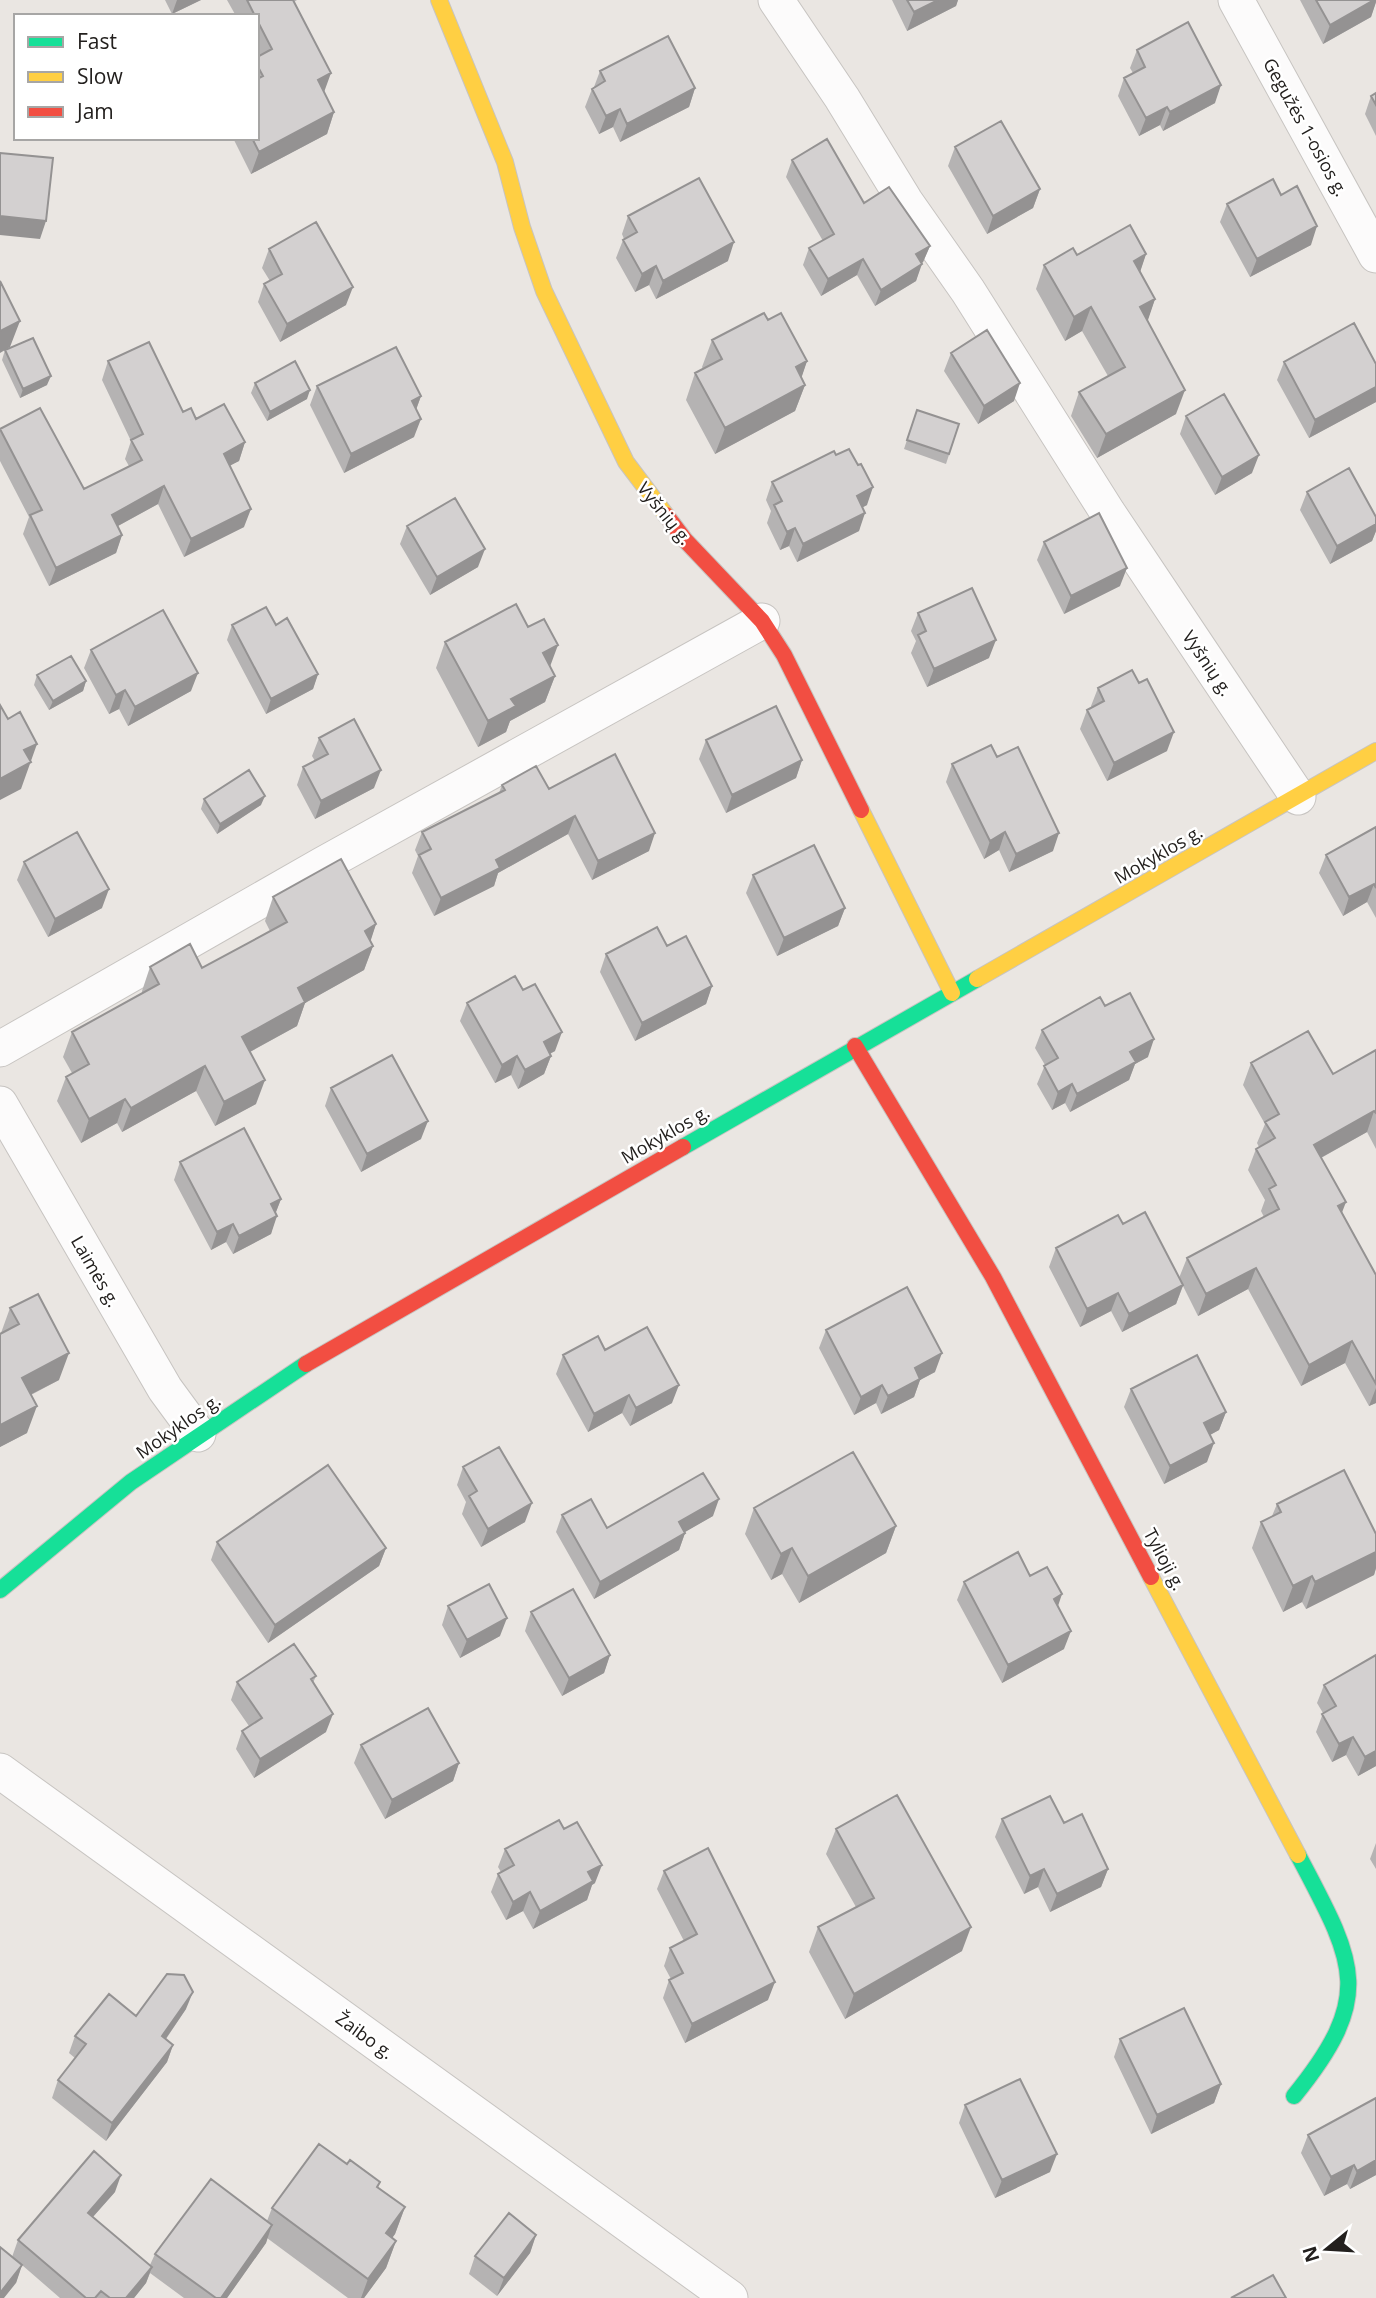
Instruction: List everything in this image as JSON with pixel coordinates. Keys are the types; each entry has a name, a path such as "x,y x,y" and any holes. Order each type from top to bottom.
{"street":[{"name":"Vyšnių g.","path":"439,0 505,162 522,228 544,291 626,462 685,540 762,621 784,655 952,993"},
{"name":"Vyšnių g.","path":"776,0 842,98 905,201 968,291 1108,513 1298,797"},
{"name":"Gegužės 1-osios g.","path":"1236,0 1376,255"},
{"path":"0,1049 322,864 762,621"},
{"name":"Mokyklos g.","path":"0,1590 131,1482 198,1434 328,1350 855,1046 1376,751"},
{"name":"Tylioji g.","path":"855,1046 993,1277 1352,1957 1358,1992 1346,2030 1324,2068 1294,2096"},
{"name":"Laimės g.","path":"0,1104 165,1389 198,1434"},
{"name":"Žaibo g.","path":"0,1771 730,2298"}],"building":[{"path":"247,0 293,0 331,73 318,80 334,112 259,152 253,140 259,140 259,78 263,76 259,69 259,56 272,49 259,24 259,14 254,14"},
{"path":"907,0 938,0 914,12"},
{"path":"1316,0 1374,0 1330,25"},
{"path":"1188,22 1221,85 1170,112 1167,107 1146,118 1124,78 1145,67 1137,50"},
{"path":"668,36 695,88 627,124 620,109 606,116 592,89 605,81 600,71"},
{"path":"1001,121 1040,189 993,216 955,147"},
{"path":"827,139 864,203 889,187 930,246 916,254 922,264 881,290 863,259 828,279 809,248 834,234 792,160"},
{"path":"0,153 53,158 46,221 0,216"},
{"path":"699,178 734,242 663,281 656,266 642,274 623,240 637,232 628,216"},
{"path":"1273,179 1281,195 1297,186 1317,226 1257,259 1227,204"},
{"path":"316,222 353,287 287,324 264,284 282,274 269,249"},
{"path":"1130,225 1146,254 1134,261 1155,299 1140,307 1185,390 1106,434 1079,392 1125,367 1091,307 1074,317 1044,265 1073,248 1077,255"},
{"path":"0,281 20,321 0,331"},
{"path":"764,313 768,320 781,313 807,361 796,367 805,385 725,428 695,373 722,359 712,340"},
{"path":"1354,323 1376,364 1376,387 1315,420 1284,362"},
{"path":"987,330 1020,383 984,406 951,353"},
{"path":"33,338 51,376 23,389 5,350"},
{"path":"149,342 183,412 191,408 196,419 224,404 245,442 224,454 251,509 191,539 164,486 112,515 122,535 56,568 30,515 42,510 0,429 40,408 84,489 142,460 131,440 143,434 108,361"},
{"path":"396,347 421,396 412,401 421,419 351,454 317,386"},
{"path":"295,361 310,390 270,412 255,383"},
{"path":"1224,394 1259,455 1222,477 1186,416"},
{"path":"917,410 959,424 949,454 907,440"},
{"path":"849,449 858,465 861,464 873,487 857,496 865,513 803,544 795,528 787,532 774,505 782,501 772,482 834,451 836,455"},
{"path":"1349,468 1376,517 1376,524 1337,546 1307,492"},
{"path":"455,498 485,549 437,577 407,526"},
{"path":"1099,513 1127,568 1071,596 1044,542"},
{"path":"972,588 996,640 934,669 918,635 926,631 918,613"},
{"path":"516,604 528,627 544,619 558,645 543,653 555,676 511,699 516,706 488,721 445,642"},
{"path":"266,607 276,625 287,618 318,674 271,699 232,625"},
{"path":"163,610 198,673 135,707 125,690 116,695 91,650"},
{"path":"71,656 86,681 53,701 37,675"},
{"path":"1132,670 1139,683 1147,679 1174,732 1114,763 1087,710 1104,701 1098,688"},
{"path":"0,705 8,719 20,712 37,744 24,750 31,762 0,779"},
{"path":"776,706 802,760 732,795 706,740"},
{"path":"354,719 381,770 321,801 303,767 328,754 319,738"},
{"path":"991,745 997,757 1018,747 1059,833 1016,854 1005,832 990,841 952,764"},
{"path":"615,754 655,833 598,861 575,816 496,860 500,868 441,898 419,855 431,849 422,832 505,790 502,785 536,766 549,789"},
{"path":"249,770 265,796 220,824 204,799"},
{"path":"1376,827 1376,888 1374,884 1349,897 1326,855"},
{"path":"77,832 109,889 55,919 24,862"},
{"path":"814,845 845,908 784,938 753,875"},
{"path":"341,859 376,924 365,931 373,946 298,988 305,1002 242,1037 265,1080 224,1102 205,1066 131,1108 125,1099 89,1119 66,1077 89,1064 72,1032 159,984 150,967 190,944 202,968 287,922 273,897"},
{"path":"657,927 667,946 686,936 712,986 642,1023 606,954"},
{"path":"515,976 523,990 535,984 562,1032 544,1042 551,1056 525,1070 517,1056 502,1065 467,1003"},
{"path":"1130,993 1154,1039 1130,1052 1136,1062 1077,1094 1072,1084 1058,1092 1044,1066 1058,1058 1042,1030 1100,997 1105,1006"},
{"path":"1308,1031 1333,1074 1376,1050 1376,1113 1374,1111 1314,1145 1346,1202 1338,1206 1376,1275 1376,1384 1352,1341 1309,1365 1256,1268 1206,1294 1187,1258 1279,1209 1269,1189 1276,1185 1256,1149 1275,1138 1265,1122 1279,1114 1251,1063"},
{"path":"392,1055 428,1121 367,1154 331,1088"},
{"path":"244,1128 281,1199 271,1204 277,1216 239,1236 233,1224 217,1232 180,1162"},
{"path":"1145,1212 1183,1285 1129,1314 1118,1293 1087,1309 1056,1248 1118,1215 1123,1224"},
{"path":"907,1287 942,1353 915,1368 920,1379 888,1396 882,1385 861,1397 826,1330"},
{"path":"38,1294 69,1353 22,1378 37,1406 0,1425 0,1334 19,1324 10,1308"},
{"path":"647,1327 679,1385 636,1408 629,1395 594,1414 563,1355 598,1336 605,1350"},
{"path":"1197,1355 1226,1412 1204,1423 1214,1443 1170,1466 1131,1389"},
{"path":"499,1447 532,1503 488,1529 469,1496 477,1491 463,1467"},
{"path":"853,1452 896,1526 808,1576 792,1548 781,1554 754,1508"},
{"path":"328,1465 386,1548 275,1625 217,1542"},
{"path":"1344,1470 1376,1534 1376,1552 1315,1582 1312,1576 1293,1586 1261,1522 1281,1512 1277,1504"},
{"path":"703,1473 719,1499 679,1522 685,1533 600,1582 562,1515 591,1499 607,1528"},
{"path":"1018,1552 1030,1576 1047,1567 1062,1594 1054,1599 1071,1631 1008,1665 964,1582"},
{"path":"489,1584 507,1618 467,1640 448,1606"},
{"path":"573,1589 610,1655 569,1678 531,1612"},
{"path":"294,1644 316,1676 311,1679 333,1714 260,1759 242,1731 262,1718 237,1682"},
{"path":"1376,1655 1376,1751 1365,1757 1353,1737 1339,1744 1322,1714 1336,1706 1324,1685"},
{"path":"428,1708 459,1763 392,1800 361,1745"},
{"path":"897,1795 971,1927 854,1994 818,1927 874,1898 836,1829"},
{"path":"1050,1796 1064,1823 1082,1814 1108,1869 1057,1894 1044,1869 1030,1876 1002,1819"},
{"path":"559,1820 564,1829 577,1822 602,1865 588,1872 593,1881 540,1911 530,1892 513,1902 498,1874 514,1865 505,1849"},
{"path":"708,1848 775,1982 692,2024 669,1980 683,1973 670,1948 697,1934 664,1871"},
{"path":"167,1974 184,1975 193,1992 162,2036 173,2045 112,2123 58,2080 86,2044 75,2036 109,1994 136,2016"},
{"path":"1184,2008 1221,2084 1157,2115 1120,2039"},
{"path":"1020,2079 1057,2154 1002,2180 965,2105"},
{"path":"1376,2098 1376,2160 1357,2171 1354,2165 1331,2177 1308,2135"},
{"path":"319,2144 347,2164 350,2160 380,2182 377,2187 405,2207 386,2233 396,2241 368,2279 272,2208"},
{"path":"94,2151 121,2175 88,2213 152,2267 126,2298 110,2298 101,2291 95,2298 86,2298 18,2240"},
{"path":"211,2179 272,2225 221,2298 216,2298 155,2254"},
{"path":"509,2213 536,2235 504,2278 475,2256"},
{"path":"0,2247 22,2265 0,2293"},
{"path":"1273,2275 1286,2298 1231,2298"}],"traffic: fast":[{"path":"683,1147 977,979"},
{"path":"0,1590 131,1482 306,1364"},
{"path":"1294,2096 1320,2061 1337,2031 1346,2004 1348,1978 1343,1952 1333,1924 1298,1855"}],"traffic: slow":[{"path":"439,0 505,162 522,227 544,291 626,462 666,515"},
{"path":"977,979 1376,751"},
{"path":"861,810 952,993"},
{"path":"1151,1577 1298,1855"}],"traffic: jam":[{"path":"666,515 685,540 762,621 784,655 861,810"},
{"path":"855,1046 993,1277 1151,1577"},
{"path":"306,1364 683,1147"}]}
